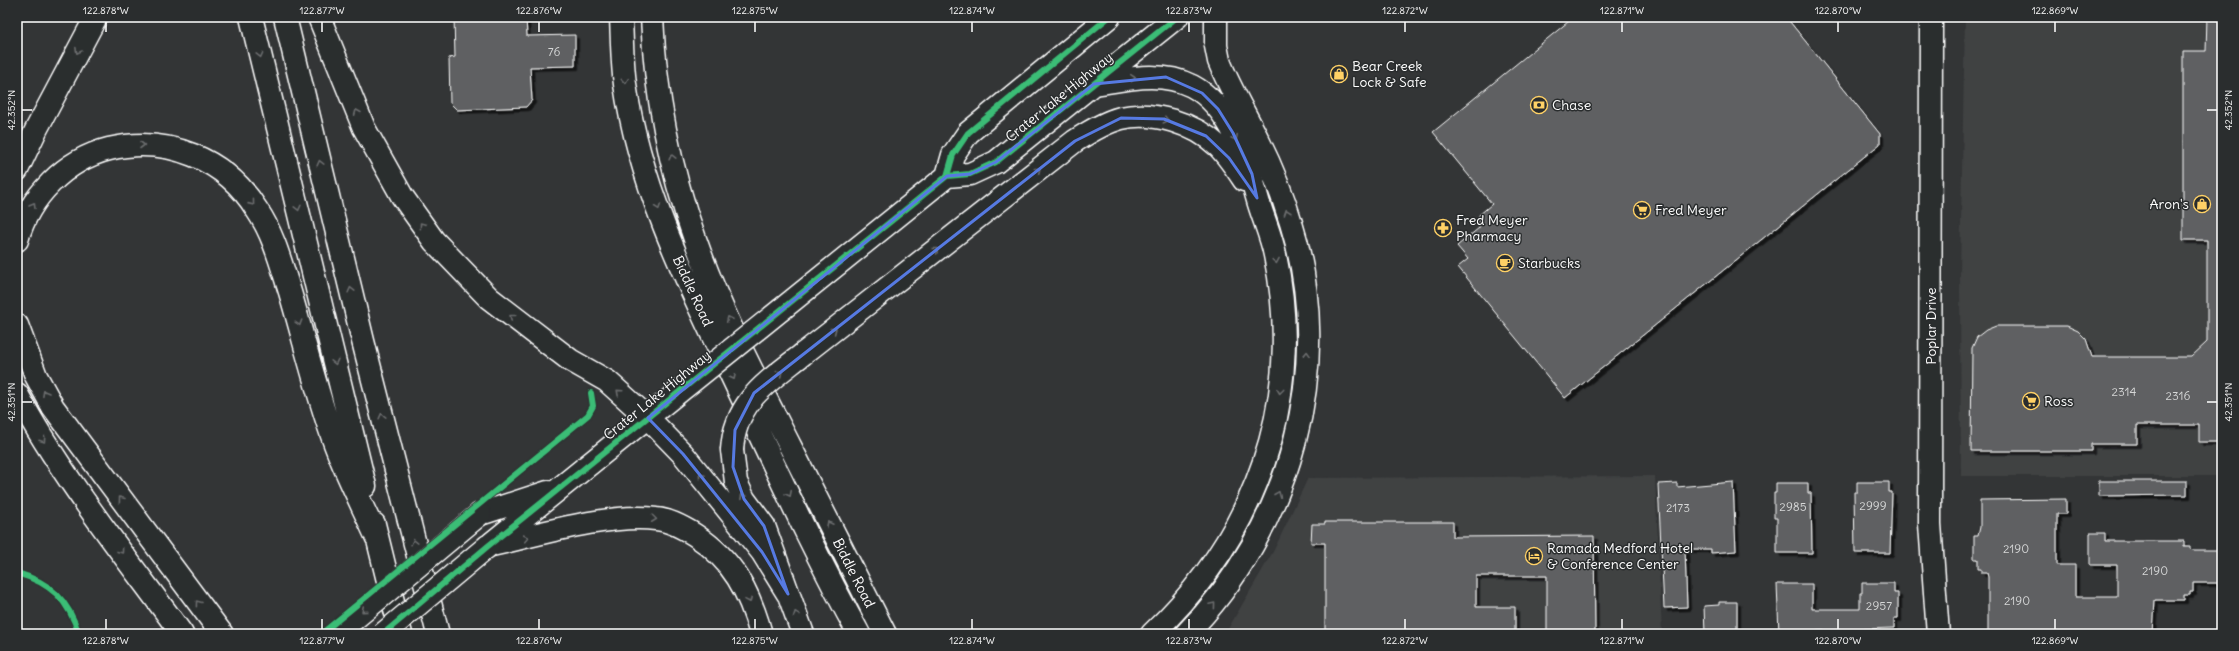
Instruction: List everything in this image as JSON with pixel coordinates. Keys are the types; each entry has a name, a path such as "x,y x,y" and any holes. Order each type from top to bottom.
{"main road":[{"path":"17,170 37,128 96,17"},
{"path":"251,17 401,634"},
{"path":"285,17 363,341 438,634"},
{"path":"319,17 364,128 402,196 434,241 489,298 570,360 606,381 648,418 683,454 762,552 788,594"},
{"name":"Biddle Road","path":"622,17 625,84 631,117 640,155 679,263 765,446 840,600 859,634"},
{"name":"Biddle Road","path":"652,17 659,92 665,129 695,239 716,292 769,405 884,634"},
{"name":"Crater Lake Highway","path":"947,176 953,154 968,133 1109,17"},
{"name":"Crater Lake Highway","path":"383,634 488,546 947,176 970,174 996,162 1178,17"},
{"path":"1186,634 1223,593 1244,563 1272,510 1283,482 1300,421 1306,364 1307,313 1305,287 1292,225 1272,170 1219,61 1216,46 1216,17"},
{"name":"Poplar Drive","path":"1931,17 1930,524 1938,634"},
{"path":"1094,84 1134,78 1166,77 1185,83 1202,93 1218,109 1232,133 1252,174 1257,198 1275,254 1283,315 1280,390 1270,442 1259,476 1245,510 1228,542 1188,597 1152,634"},
{"path":"803,634 764,526 744,498 736,482 732,450 738,421 754,393 1075,141 1098,127 1121,118 1144,116 1164,119 1187,126 1206,136 1229,158 1257,198"},
{"path":"17,240 34,202 50,183 76,163 107,150 144,144 178,149 203,159 223,171 240,188 257,209 274,242 336,444 377,538"},
{"path":"17,325 36,376 53,407 222,634"},
{"path":"17,394 35,428 66,474 182,634"},
{"path":"336,634 480,514 562,487"},
{"path":"488,546 600,522 633,518 657,519 675,524 706,543 719,553 731,567 743,586 753,609 761,634"}],"highlighted area":[{"path":"1166,77 1202,93 1218,109 1233,133 1252,174 1257,198 1229,158 1206,136 1164,119 1121,118 1075,141 754,393 735,430 733,467 744,499 764,526 788,594 762,552 683,454 648,418 947,176 970,174 996,162 1094,84"}],"shaded area":[{"path":"1965,17 2222,17 2222,476 1961,476 1960,274"},
{"path":"1655,476 1662,634 1225,634 1274,550 1308,478"}],"building":[{"path":"454,17 526,17 527,36 575,35 575,66 530,67 532,100 526,107 457,110 450,103 449,58 455,57"},
{"name":"Fred Meyer","path":"1574,17 1786,17 1880,134 1880,144 1565,398 1458,267 1468,259 1457,246 1479,228 1479,215 1492,204 1433,132"},
{"path":"2207,17 2222,17 2222,442 2199,442 2199,425 2137,425 2137,444 2091,444 2091,451 1971,451 1972,348 1977,337 1986,330 1996,326 2067,326 2078,331 2086,339 2092,357 2191,357 2207,342 2207,240 2183,240 2183,51 2206,51"},
{"path":"2099,481 2187,481 2187,495 2099,496"},
{"path":"1733,482 1736,551 1711,553 1711,549 1685,549 1687,607 1664,608 1658,484 1677,483 1677,487"},
{"path":"1857,482 1889,482 1889,492 1892,492 1890,553 1855,553 1854,492 1857,492"},
{"path":"1776,483 1808,483 1808,493 1811,493 1812,553 1777,553 1777,518 1774,518 1774,493 1776,493"},
{"path":"2066,499 2066,514 2057,514 2057,565 2075,565 2075,597 2117,597 2117,565 2090,565 2090,533 2105,533 2105,541 2184,541 2184,546 2190,546 2190,549 2193,550 2222,550 2222,583 2193,583 2193,592 2190,592 2190,595 2184,595 2184,600 2155,600 2153,634 1988,634 1988,577 1987,573 1981,573 1981,569 1978,569 1978,559 1974,559 1974,536 1978,536 1980,527 1980,500"},
{"path":"1325,522 1453,522 1453,537 1594,536 1595,634 1547,634 1547,576 1476,576 1476,607 1515,607 1515,634 1325,634 1325,543 1311,543 1312,524 1325,524"},
{"path":"1862,583 1894,583 1894,593 1898,593 1898,618 1894,618 1894,628 1817,631 1817,634 1779,634 1777,584 1812,584 1812,609 1860,609 1860,593 1862,593"},
{"path":"1719,602 1737,602 1737,634 1705,634 1704,606 1719,605"}],"cycle path":[{"path":"947,176 953,155 968,133 1109,17"},
{"path":"383,634 488,546 947,176 970,174 996,162 1177,17"},
{"path":"321,634 588,415 593,406 591,393"},
{"path":"17,573 40,582 57,594 70,612 79,634"}],"place":[{"name":"Bear Creek Lock & Safe","path":"1339,74"},
{"name":"Chase","path":"1539,105"},
{"name":"Aron's","path":"2202,204"},
{"name":"Fred Meyer","path":"1642,210"},
{"name":"Fred Meyer Pharmacy","path":"1443,228"},
{"name":"Starbucks","path":"1505,263"},
{"name":"Ross","path":"2031,401"},
{"name":"Ramada Medford Hotel & Conference Center","path":"1534,556"}]}
